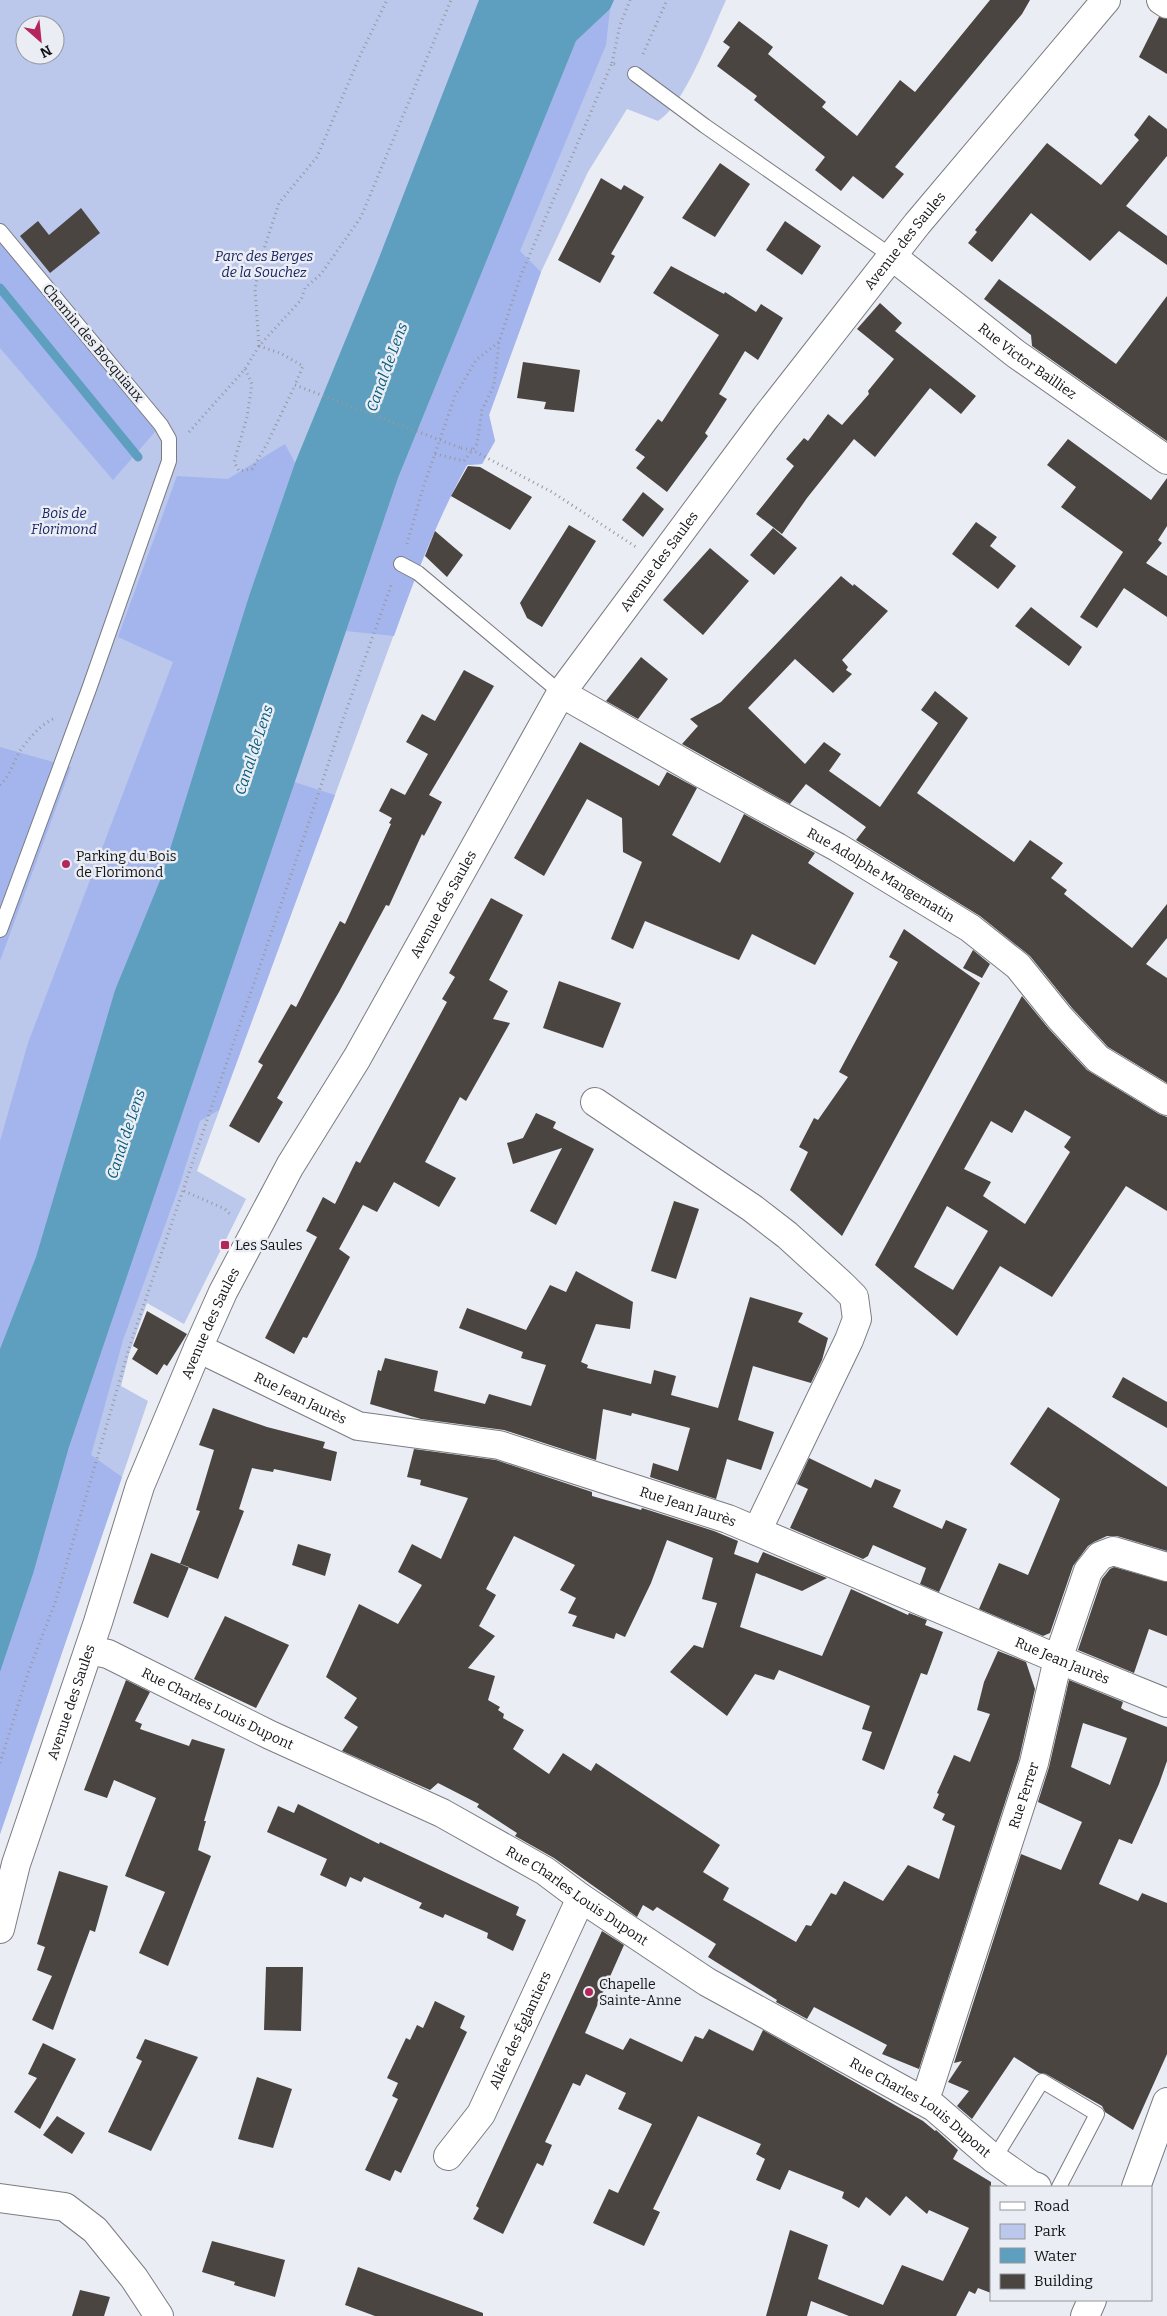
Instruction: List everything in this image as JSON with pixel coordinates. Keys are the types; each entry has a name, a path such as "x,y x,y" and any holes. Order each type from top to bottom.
{"street":[{"name":"Avenue des Saules","path":"0,1929 16,1864 89,1650 140,1486 198,1348 259,1224 290,1166 358,1058 560,693 766,417 917,224 1106,0"},
{"path":"1161,0 1167,4"},
{"name":"Rue Victor Bailliez","path":"893,257 1016,354 1167,460"},
{"name":"Rue Adolphe Mangematin","path":"560,693 678,761 837,847 970,928 1018,966 1060,1018 1098,1059 1167,1101"},
{"path":"595,1102 752,1208 787,1235 854,1298 857,1319 849,1340 757,1531"},
{"name":"Rue Jean Jaurès","path":"198,1348 358,1426 499,1445 728,1519 1058,1659 1167,1703"},
{"name":"Rue Ferrer","path":"921,2100 928,2088 1034,1763 1058,1659 1088,1572 1100,1556 1113,1551 1167,1567"},
{"name":"Rue Charles Louis Dupont","path":"89,1650 108,1654 263,1732 442,1813 545,1871 581,1898 707,1982 904,2093 934,2107 994,2158 1036,2186"},
{"name":"Allée des Églantiers","path":"448,2156 481,2114 581,1898"},
{"path":"1136,2186 1167,2102"},
{"path":"0,2198 65,2207 95,2230 134,2278 159,2316"},
{"path":"1085,2316 1092,2301"}],"lane":[{"path":"635,74 704,126 893,257"},
{"name":"Chemin des Bocquiaux","path":"0,231 160,425 169,439 169,461"},
{"path":"0,930 89,689 169,461"},
{"path":"402,564 418,574 560,693"},
{"path":"994,2158 1042,2081 1097,2114 1059,2186"}],"path":[{"path":"259,346 255,289 261,258 279,203 316,157 359,58 387,0"},
{"path":"169,461 188,434 245,369 259,346 301,300 305,288 321,274 361,217 451,0"},
{"path":"435,454 464,461 477,444 482,410 494,385 499,342 521,275 612,63 620,25 630,0"},
{"path":"612,63 635,74 667,0"},
{"path":"0,1763 29,1670 55,1603 130,1345 387,592 402,564 435,454 456,396 476,360 499,342"},
{"path":"259,346 280,353 303,366 290,397"},
{"path":"245,369 252,384 246,417 234,462 239,471 252,469 267,444 295,385"},
{"path":"295,385 461,448 472,450 552,492 618,537 660,561"},
{"path":"0,785 6,780 20,751 41,725 57,717"},
{"path":"183,1191 225,1210 242,1224 259,1224"}],"green space":[{"name":"Parc des Berges de la Souchez","path":"0,0 726,0 697,66 678,100 658,121 627,109 588,172 541,272 489,415 495,441 482,464 467,465 449,498 423,555 197,1171 246,1199 184,1324 147,1303 129,1354 121,1386 148,1401 0,1834"}],"shaded area":[{"path":"610,9 606,45 520,251 541,272 489,415 495,441 482,464 467,465 456,486 427,549 394,636 346,631 398,478 576,41"},
{"path":"0,231 161,425 113,480 0,348"},
{"path":"285,444 295,463 249,596 161,878 115,990 36,1257 0,1349 0,1141 28,1043 173,662 118,637 177,476 228,479"},
{"path":"0,747 71,767 0,961"},
{"path":"294,782 335,795 219,1110 200,1121 179,1187 123,1340 91,1455 122,1477 0,1834 0,1672 33,1574 69,1447"}],"water":[{"name":"Canal de Lens","path":"479,0 614,0 610,9 576,41 398,478 69,1447 33,1574 0,1672 0,1349 36,1257 115,990 161,878 249,596 295,463 377,263"}],"building":[{"path":"990,0 1030,0 1022,14 895,167 904,174 883,199 853,176 841,191 815,170 825,157 754,100 757,96 717,66 730,47 723,42 739,21 773,47 768,54 826,102 822,107 857,136 900,80 915,92"},
{"path":"1159,17 1167,19 1167,74 1139,57"},
{"path":"1149,115 1167,129 1167,156 1126,206 1167,236 1167,265 1119,231 1090,261 1031,213 992,262 968,243 977,232 975,230 1047,143 1101,185 1139,140 1134,135"},
{"path":"720,163 750,184 715,237 682,218"},
{"path":"601,178 621,190 624,185 644,197 611,254 615,256 600,283 558,260"},
{"path":"81,208 100,233 50,273 20,236 38,221 49,235"},
{"path":"785,221 821,246 802,275 766,250"},
{"path":"671,266 724,294 725,292 756,312 761,304 783,318 758,360 745,351 719,394 727,399 705,433 708,436 667,492 636,468 645,457 635,450 658,419 662,422 719,335 653,293"},
{"path":"999,279 1116,364 1167,296 1167,441 1032,346 1031,335 984,299"},
{"path":"880,303 902,323 895,331 976,396 961,414 930,388 875,457 854,439 807,498 782,534 756,514 794,466 786,459 804,438 808,441 828,414 842,425 869,394 868,391 894,359 857,329"},
{"path":"523,362 580,370 574,412 544,409 546,402 517,398"},
{"path":"1068,439 1151,500 1167,478 1167,526 1158,540 1162,543 1146,563 1167,576 1167,617 1124,588 1097,628 1080,617 1123,552 1061,507 1076,487 1047,465"},
{"path":"468,466 480,467 532,497 510,530 451,496"},
{"path":"643,492 664,509 643,537 622,520"},
{"path":"976,522 997,537 990,546 1016,566 998,589 952,554"},
{"path":"569,525 596,541 542,627 527,618 520,603"},
{"path":"773,528 797,548 774,575 750,555"},
{"path":"435,531 463,555 447,577 425,556"},
{"path":"710,548 749,581 703,635 663,600"},
{"path":"841,576 888,611 842,660 848,667 846,670 852,674 833,693 795,659 748,708 805,764 824,742 841,754 829,771 880,807 938,723 921,710 935,691 968,718 917,793 1014,862 1030,840 1063,863 1051,878 1067,890 1064,894 1132,948 1167,904 1167,938 1146,964 1167,978 1167,1083 1108,1047 1072,1008 1030,956 980,916 856,840 866,827 806,784 790,804 682,744 698,726 690,719 721,702"},
{"path":"1031,607 1082,647 1069,666 1015,626"},
{"path":"641,657 668,679 638,719 606,701"},
{"path":"464,670 494,686 429,795 442,802 424,836 422,834 389,906 386,905 339,992 277,1098 283,1102 259,1143 229,1126 263,1065 258,1062 291,1004 296,1007 340,921 345,924 391,824 389,823 392,818 379,811 391,788 405,795 428,754 406,742 422,714 435,721"},
{"path":"580,742 659,786 667,772 697,788 672,835 720,863 744,814 815,853 808,863 854,893 815,965 752,934 739,960 645,921 633,949 611,939 642,862 623,852 622,818 587,799 544,876 514,858"},
{"path":"491,898 523,915 489,980 508,991 493,1019 510,1023 466,1101 460,1097 425,1162 456,1178 439,1207 394,1182 377,1212 363,1205 339,1249 350,1257 307,1338 303,1337 294,1354 265,1338 317,1237 306,1231 323,1197 335,1204 356,1161 360,1163 447,1002 442,999 455,977 449,973"},
{"path":"904,929 980,983 842,1236 790,1190 808,1152 799,1147 814,1118 818,1120 848,1077 839,1072 898,962 889,957"},
{"path":"973,950 990,964 982,978 963,968"},
{"path":"559,981 621,1003 603,1048 543,1028"},
{"path":"1022,996 1087,1070 1167,1117 1167,1211 1126,1186 1052,1297 1000,1266 957,1336 875,1265","holes":["1025,1110 1071,1137 1064,1147 1070,1152 1025,1224 983,1196 991,1182 964,1169 991,1121 1012,1133","947,1206 988,1231 953,1290 914,1267"]},
{"path":"536,1113 556,1122 553,1128 594,1149 556,1225 530,1211 562,1148 513,1164 507,1143 523,1138"},
{"path":"674,1201 699,1209 676,1279 651,1271"},
{"path":"576,1271 633,1302 630,1329 596,1324 581,1362 588,1365 587,1368 651,1384 654,1370 676,1376 671,1395 718,1408 750,1297 803,1313 798,1322 828,1338 822,1360 811,1383 753,1366 738,1420 774,1432 761,1470 727,1459 716,1499 650,1477 653,1463 678,1471 690,1428 632,1413 631,1416 603,1409 596,1460 504,1430 421,1419 370,1404 378,1370 381,1371 385,1358 438,1371 434,1391 485,1404 489,1394 531,1406 546,1365 521,1358 523,1352 459,1328 467,1308 526,1330 550,1285 566,1292"},
{"path":"147,1311 187,1334 167,1366 164,1364 157,1375 132,1359 138,1349 133,1346"},
{"path":"1123,1377 1167,1402 1167,1428 1112,1397"},
{"path":"1048,1407 1167,1487 1167,1551 1117,1536 1107,1536 1088,1546 1073,1566 1050,1633 1043,1636 979,1609 999,1563 1028,1575 1060,1499 1010,1464"},
{"path":"213,1408 267,1427 325,1442 323,1448 337,1452 331,1481 274,1469 273,1472 252,1468 239,1509 244,1511 218,1579 180,1564 200,1511 196,1510 214,1450 199,1445"},
{"path":"414,1449 496,1460 592,1492 592,1496 641,1510 642,1508 714,1531 738,1541 734,1554 758,1563 763,1552 827,1578 802,1591 756,1573 740,1627 822,1656 851,1589 908,1615 909,1613 927,1620 925,1625 943,1632 927,1675 921,1673 884,1770 862,1760 872,1732 862,1729 870,1706 779,1670 774,1680 755,1674 727,1716 670,1672 694,1645 703,1648 717,1603 702,1599 713,1558 667,1540 651,1583 625,1637 616,1633 614,1639 572,1626 577,1616 568,1613 576,1598 560,1590 575,1565 514,1536 486,1589 496,1595 479,1626 495,1636 468,1668 495,1676 488,1700 500,1707 498,1710 504,1714 503,1718 524,1730 513,1749 549,1774 563,1753 591,1771 596,1763 720,1845 703,1872 729,1888 723,1900 796,1942 806,1925 811,1926 831,1893 836,1895 844,1881 883,1901 908,1865 939,1879 955,1826 942,1820 945,1814 933,1808 939,1794 937,1793 954,1755 970,1762 990,1714 977,1710 984,1682 998,1651 1026,1662 1035,1689 1019,1759 919,2069 882,2054 887,2045 814,2007 807,2019 776,2002 777,2000 708,1957 716,1944 657,1907 653,1911 643,1905 637,1917 554,1858 515,1836 517,1833 477,1807 479,1804 438,1783 430,1790 342,1751 358,1727 344,1718 357,1698 326,1677 359,1604 398,1624 422,1585 398,1572 412,1544 441,1559 468,1498 420,1485 421,1480 407,1477"},
{"path":"809,1458 871,1488 875,1479 901,1490 893,1507 942,1529 946,1520 967,1529 939,1592 920,1584 926,1568 873,1545 868,1556 863,1559 790,1528 808,1489 797,1484"},
{"path":"298,1544 331,1554 325,1576 292,1565"},
{"path":"151,1553 189,1567 168,1618 133,1603"},
{"path":"1114,1567 1167,1582 1167,1636 1149,1629 1134,1673 1078,1650 1102,1579"},
{"path":"225,1616 289,1645 256,1708 194,1679"},
{"path":"126,1680 150,1692 135,1721 142,1724 140,1729 189,1746 192,1739 225,1749 204,1821 206,1821 198,1850 211,1856 168,1966 139,1953 165,1892 125,1876 156,1798 114,1780 107,1798 84,1790"},
{"path":"1069,1680 1123,1702 1121,1708 1124,1710 1167,1727 1167,1761 1159,1784 1132,1844 1119,1839 1099,1884 1138,1901 1142,1893 1167,1903 1167,2054 1133,2130 1105,2112 1102,2106 1046,2074 1039,2073 1014,2057 972,2119 957,2106 969,2091 948,2082 962,2061 954,2063 1021,1854 1061,1870 1082,1822 1038,1802 1049,1767","holes":["1083,1723 1127,1738 1110,1785 1071,1767"]},
{"path":"298,1804 379,1844 380,1842 519,1907 516,1915 526,1920 513,1951 487,1938 488,1933 445,1914 443,1918 419,1908 422,1903 364,1877 361,1882 350,1877 346,1887 320,1875 327,1859 267,1832 278,1806 294,1813"},
{"path":"59,1871 108,1886 95,1932 90,1930 53,2030 32,2020 52,1976 37,1970 45,1947 37,1944"},
{"path":"602,1931 624,1945 585,2033 623,2050 630,2038 682,2062 695,2036 703,2039 709,2029 753,2051 763,2030 923,2121 958,2150 953,2159 991,2182 990,2293 978,2288 975,2294 969,2291 956,2316 849,2316 811,2301 807,2316 766,2316 790,2230 828,2245 818,2279 883,2305 902,2265 943,2281 969,2228 929,2210 927,2214 906,2196 890,2216 866,2197 859,2208 842,2198 844,2192 789,2170 780,2190 756,2180 765,2159 756,2154 761,2144 698,2116 653,2209 660,2212 644,2246 593,2223 609,2189 618,2193 652,2124 618,2109 626,2093 586,2074 580,2086 573,2083 545,2142 552,2145 543,2166 537,2163 503,2234 473,2219 479,2208 476,2206"},
{"path":"266,1967 303,1967 301,2031 264,2030"},
{"path":"435,2001 465,2016 460,2028 467,2032 401,2173 395,2170 390,2181 365,2170 398,2099 392,2096 398,2083 387,2078 406,2038 410,2040 417,2025 423,2028"},
{"path":"145,2039 198,2057 151,2151 108,2132 142,2061 136,2058"},
{"path":"43,2043 76,2059 40,2129 14,2112 37,2078 28,2074"},
{"path":"257,2077 292,2089 273,2148 238,2139"},
{"path":"57,2116 85,2133 72,2154 43,2135"},
{"path":"212,2241 285,2260 275,2297 234,2285 235,2282 202,2272"},
{"path":"358,2267 483,2313 483,2316 375,2316 345,2305"},
{"path":"80,2290 110,2297 104,2316 72,2316"}],"waterway":[{"path":"0,288 138,457"}],"place":[{"name":"Parking du Bois de Florimond","path":"66,864"},
{"name":"Les Saules","path":"225,1245"},
{"name":"Chapelle Sainte-Anne","path":"589,1992"}],"park label":[{"name":"Bois de Florimond","path":"64,522"}]}
